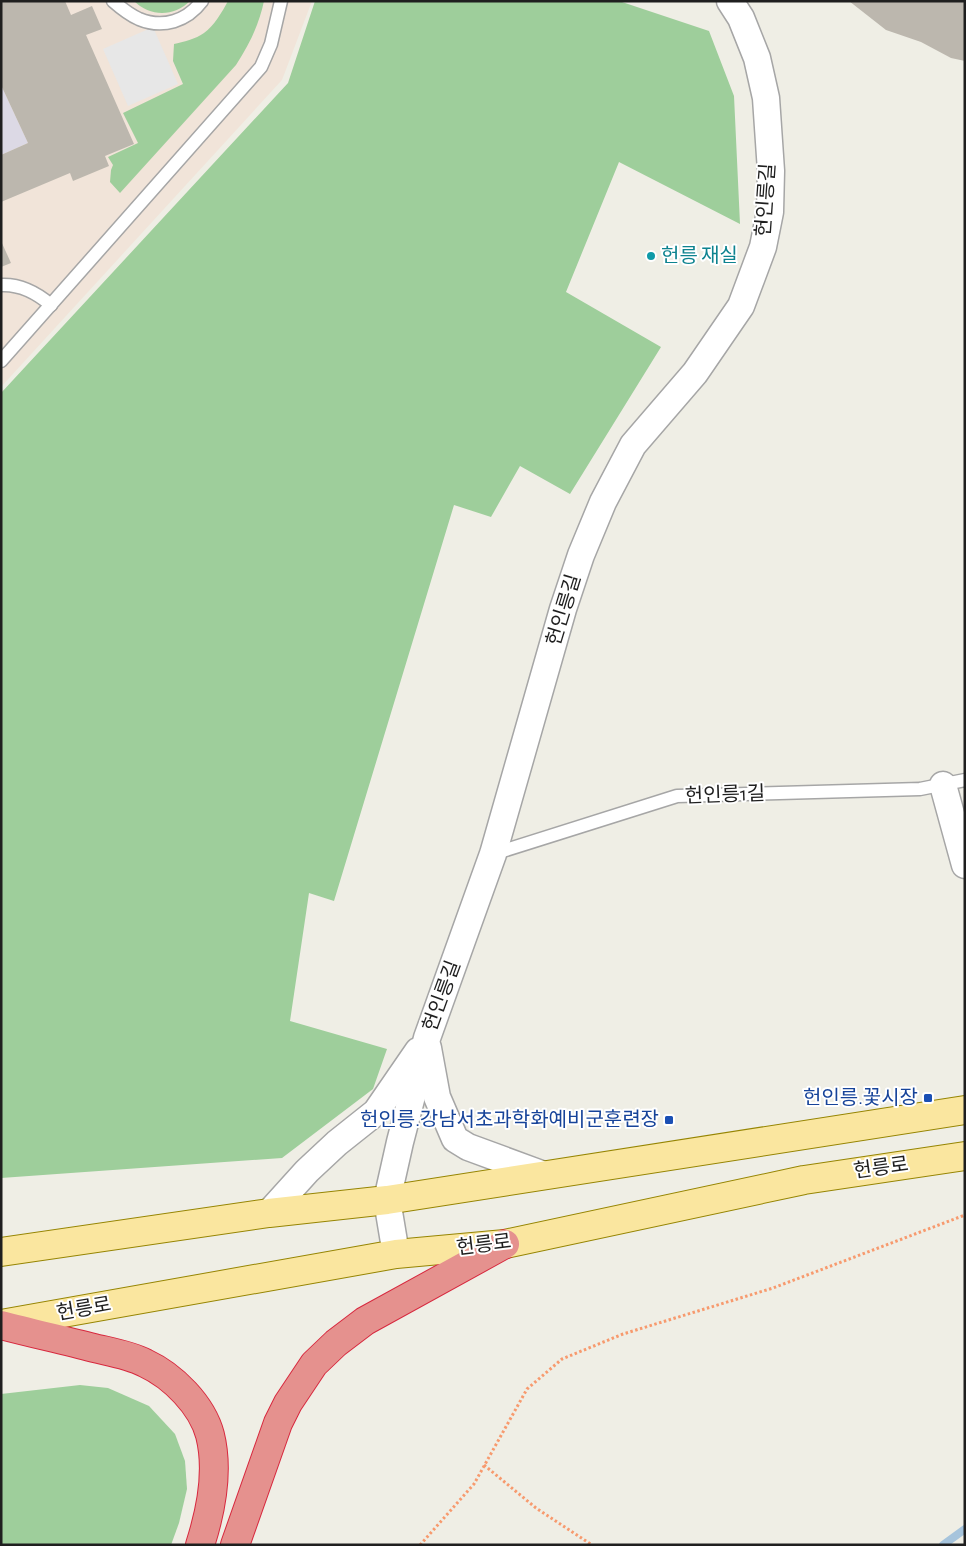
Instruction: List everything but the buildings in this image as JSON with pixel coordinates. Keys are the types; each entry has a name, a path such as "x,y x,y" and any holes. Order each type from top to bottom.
{"highway":[{"path":"235,1545 278,1423 288,1402 314,1364 365,1320 505,1244"},
{"path":"1,1324 145,1362 171,1379 182,1390 200,1414 210,1435 213,1468 211,1500 200,1545"}],"main road":[{"path":"1,1252 269,1213 387,1200 965,1110"},
{"name":"헌릉로","path":"1,1324 396,1254 505,1244 804,1180 965,1156"}],"street":[{"name":"헌인릉길","path":"396,1254 387,1200 427,1038 494,854 581,555 603,502 634,445 695,373 741,306 763,247 770,212 766,98 757,58 741,18 730,1"},
{"path":"954,782 965,865"},
{"path":"427,1038 437,1097 455,1139 468,1146 544,1175"},
{"path":"269,1213 337,1143 376,1112 427,1038"}],"lane":[{"path":"113,1 140,20 156,22 174,22 186,18 202,1"},
{"path":"1,361 261,67 271,44 281,1"},
{"path":"1,285 30,291 51,305"},
{"name":"헌인릉1길","path":"494,854 676,796 920,789 954,782"}],"path":[{"path":"420,1545 474,1484 527,1389 562,1359 623,1334 773,1288 965,1215"},
{"path":"484,1465 536,1508 592,1545"}],"shaded area":[{"path":"1,1 312,1 282,80 1,387"},
{"path":"153,27 178,84 128,106 103,49"},
{"path":"1,85 28,143 1,155"}],"green space":[{"path":"134,1 190,1 177,10 162,13 147,10"},
{"path":"228,1 264,1 256,27 245,50 236,65 120,193 110,182 113,165 108,157 138,143 123,113 183,84 173,61 174,44 193,39 208,30"},
{"path":"315,1 619,1 709,31 734,96 740,224 619,162 566,292 661,347 570,494 520,466 491,517 454,505 334,901 309,893 290,1021 387,1049 373,1089 282,1158 1,1178 1,393 288,83"},
{"path":"80,1385 108,1388 149,1406 175,1434 185,1461 187,1489 179,1523 171,1545 1,1545 1,1394"}],"waterway":[{"path":"943,1545 965,1529"}],"place":[{"name":"헌릉 재실","path":"651,256"},
{"name":"헌인릉.꽃시장","path":"928,1098"},
{"name":"헌인릉.강남서초과학화예비군훈련장","path":"669,1120"}]}
